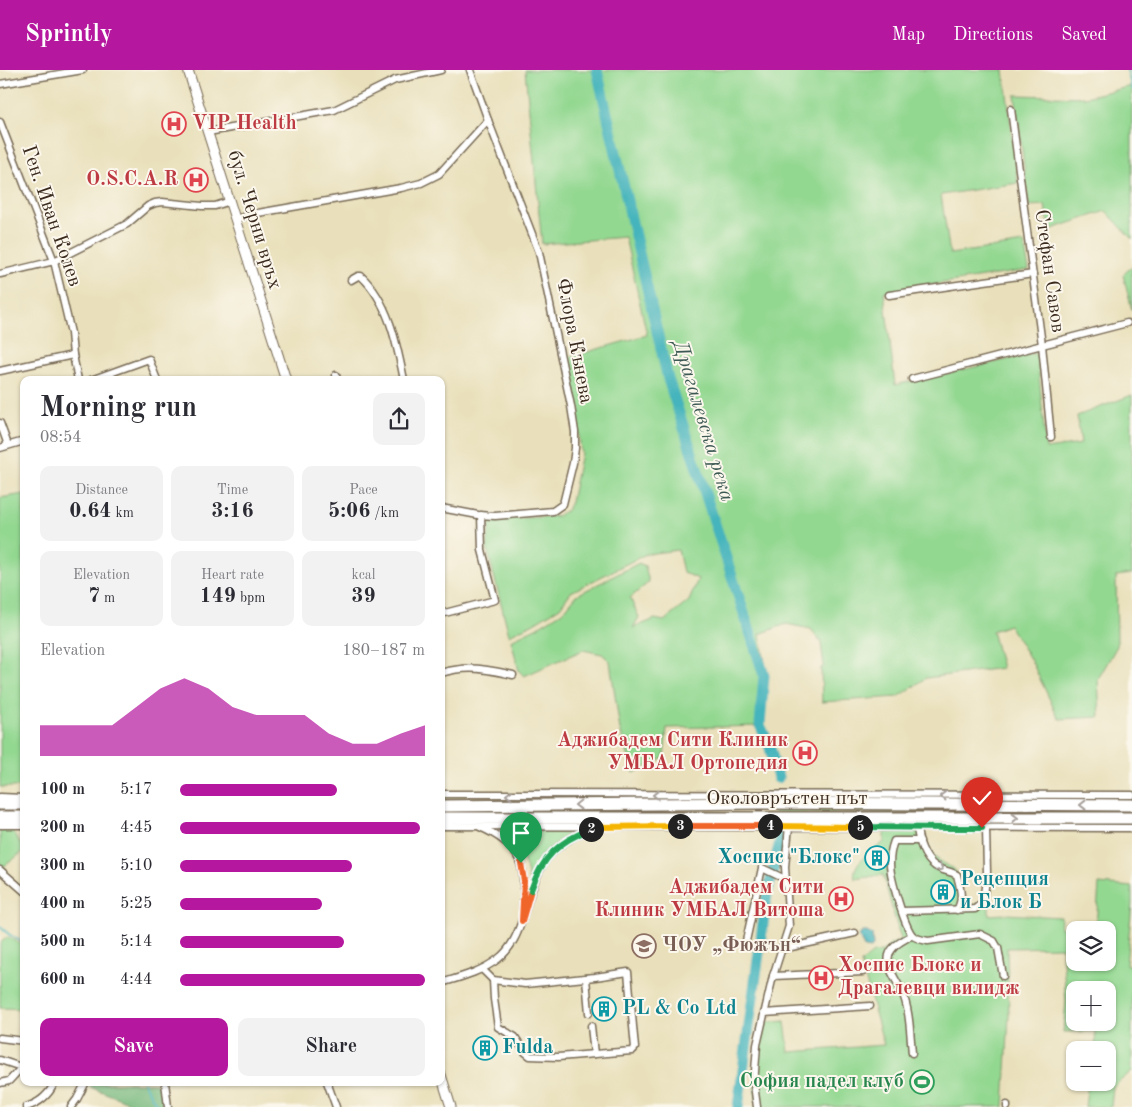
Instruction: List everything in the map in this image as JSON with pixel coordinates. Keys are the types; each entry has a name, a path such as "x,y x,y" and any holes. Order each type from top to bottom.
{"highway":[{"path":"662,804 700,795"},
{"path":"720,796 761,803"},
{"name":"Околовръстен път","path":"445,806 761,803 1132,804"},
{"path":"0,804 20,804"},
{"path":"0,816 20,817"},
{"name":"Околовръстен път","path":"445,818 1132,818"},
{"path":"659,818 700,826"},
{"path":"789,826 842,818"},
{"path":"0,823 19,825"}],"main road":[{"name":"бул. Черни връх","path":"188,70 285,376"},
{"path":"444,1086 451,1107"}],"street":[{"path":"0,84 83,70"},
{"path":"208,132 334,110 395,80 441,70"},
{"name":"Флора Кънева","path":"445,509 495,516 550,512 559,508 563,504 575,448 575,432 571,406 539,252 470,70"},
{"name":"Стефан Савов","path":"1011,109 1042,345 1051,437"},
{"path":"235,219 258,213 421,183 439,174 488,120"},
{"name":"Ген. Иван Колев","path":"0,122 54,261 71,333 77,376"},
{"path":"0,274 54,261 127,224 148,206 155,203 215,206 230,201"},
{"path":"889,295 1033,274"},
{"path":"350,280 360,276 374,290 384,310 403,376"},
{"path":"912,379 1127,323"},
{"path":"0,371 73,355"},
{"path":"102,376 149,359 155,376"},
{"path":"0,423 8,445"},
{"path":"0,448 20,442"},
{"path":"445,613 495,600 482,550 480,515"},
{"path":"445,672 467,667 513,675"},
{"name":"Околовръстен път","path":"445,794 720,796 1132,795"},
{"path":"0,798 20,798"},
{"name":"Околовръстен път","path":"445,826 1132,828"},
{"path":"478,826 505,840 517,856 524,875 522,921"},
{"path":"757,1107 754,1084 757,1045 773,976 789,926 785,867 789,826"},
{"path":"445,982 482,969 499,958 519,932 535,878 546,858 565,842 597,827"},
{"path":"917,827 920,842 929,860 935,866 957,875 962,896 957,910"},
{"path":"902,911 975,909 983,902 987,872 986,828"},
{"path":"920,842 894,841 890,851 890,864 896,892 912,935 920,940 928,941 980,934 994,941 998,948 1003,976"},
{"path":"746,941 762,868 785,879"},
{"path":"0,870 20,888"},
{"path":"782,949 855,934"},
{"path":"912,935 893,948 889,955 889,967 906,1002 912,1053"},
{"path":"482,969 493,980 525,984 628,972 635,1048 632,1051 558,1057 530,1056 515,1037 500,1029 496,1022 493,980"},
{"path":"773,976 863,972"},
{"path":"586,978 589,1013"},
{"path":"764,1013 870,1006"},
{"path":"591,1026 594,1054"},
{"path":"0,1038 20,1040"},
{"path":"0,1060 20,1067"},
{"path":"0,1083 9,1081 20,1071"},
{"path":"26,1107 36,1104 50,1092 53,1086"},
{"path":"71,1107 84,1086"},
{"path":"165,1086 168,1107"},
{"path":"328,1086 336,1107"}],"green space":[{"path":"525,70 1004,70 1018,183 941,195 950,254 1024,243 1029,270 884,292 895,385 1037,353 1046,449 1081,444 1077,416 1132,395 1132,574 1116,576 1117,646 1098,679 1100,717 1059,719 1032,662 1009,625 992,631 1002,668 926,678 898,697 822,702 821,668 824,666 821,643 811,629 786,624 760,634 768,680 763,726 667,728 664,758 634,773 620,730 610,661 602,654 583,650 524,676 519,671 511,640 538,627 564,611 577,595 639,563 645,566 649,582 630,598 639,617 633,628 655,619 664,621 689,601 698,579 683,572 678,550 646,554 571,592 560,607 534,623 509,635 487,548 490,520 557,516 567,510 571,502 581,453 576,406 566,358 647,335 625,237 542,244"},
{"path":"1132,86 1132,239 1106,211 1049,230 1045,205 1029,206 1015,95 1085,97"},
{"path":"1132,266 1132,310 1123,275"},
{"path":"20,495 20,787 0,787 0,498"},
{"path":"774,810 1132,810 1132,813 774,813"},
{"path":"879,823 1124,823 1132,824 1132,826 915,826"},
{"path":"0,830 11,830 20,842 20,854 2,868 0,866"},
{"path":"501,831 571,832 546,854 529,881 526,866 520,853"},
{"path":"884,832 923,832 927,846 934,857 955,870 964,906 989,903 989,915 1061,917 1060,928 1066,928 1066,971 1116,971 1116,921 1096,921 1099,884 1132,887 1126,965 1132,965 1132,1071 1116,1084 1116,1041 1096,1041 1095,1031 1116,1031 1116,981 1066,981 1066,1002 1062,947 1007,948 1009,1015 1004,1107 757,1107 754,1084 762,1023 785,1021 789,1052 884,1045 861,963 873,953 882,952 891,944 901,940 883,875 855,879 856,867 884,842"},
{"path":"8,937 20,944 20,1009 0,1008 0,943"},
{"path":"1066,1002 1066,1031 1095,1031 1063,1032"},
{"path":"158,1086 161,1089 163,1107 141,1107 90,1087"},
{"path":"1087,1091 1113,1091 1111,1107 1085,1107"}],"water":[{"path":"862,932 872,935 873,946 870,949 864,948 859,936"}],"waterway":[{"name":"Драгалевска река","path":"597,70 668,379 764,675 760,725 769,744 778,778"},
{"path":"1127,70 1132,89"},
{"name":"Драгалевска река","path":"738,1107 767,894 781,832"},
{"path":"0,927 20,941"},
{"path":"145,1086 158,1107"}],"place":[{"name":"VIP Health","path":"174,124"},
{"name":"O.S.C.A.R","path":"196,180"},
{"name":"Аджибадем Сити Клиник УМБАЛ Ортопедия","path":"805,753"},
{"name":"Хоспис \"Блокс\"","path":"877,858"},
{"name":"Рецепция и Блок Б","path":"943,892"},
{"name":"Аджибадем Сити Клиник УМБАЛ Витоша","path":"841,899"},
{"name":"ЧОУ „Фюжън“","path":"644,946"},
{"name":"Хоспис Блокс и Драгалевци вилидж","path":"821,978"},
{"name":"PL & Co Ltd","path":"604,1009"},
{"name":"Fulda","path":"485,1048"},
{"name":"София падел клуб","path":"922,1082"}],"route":[{"path":"521,863 524,875 522,921 535,878 546,858 565,842 597,827 982,828"}]}
